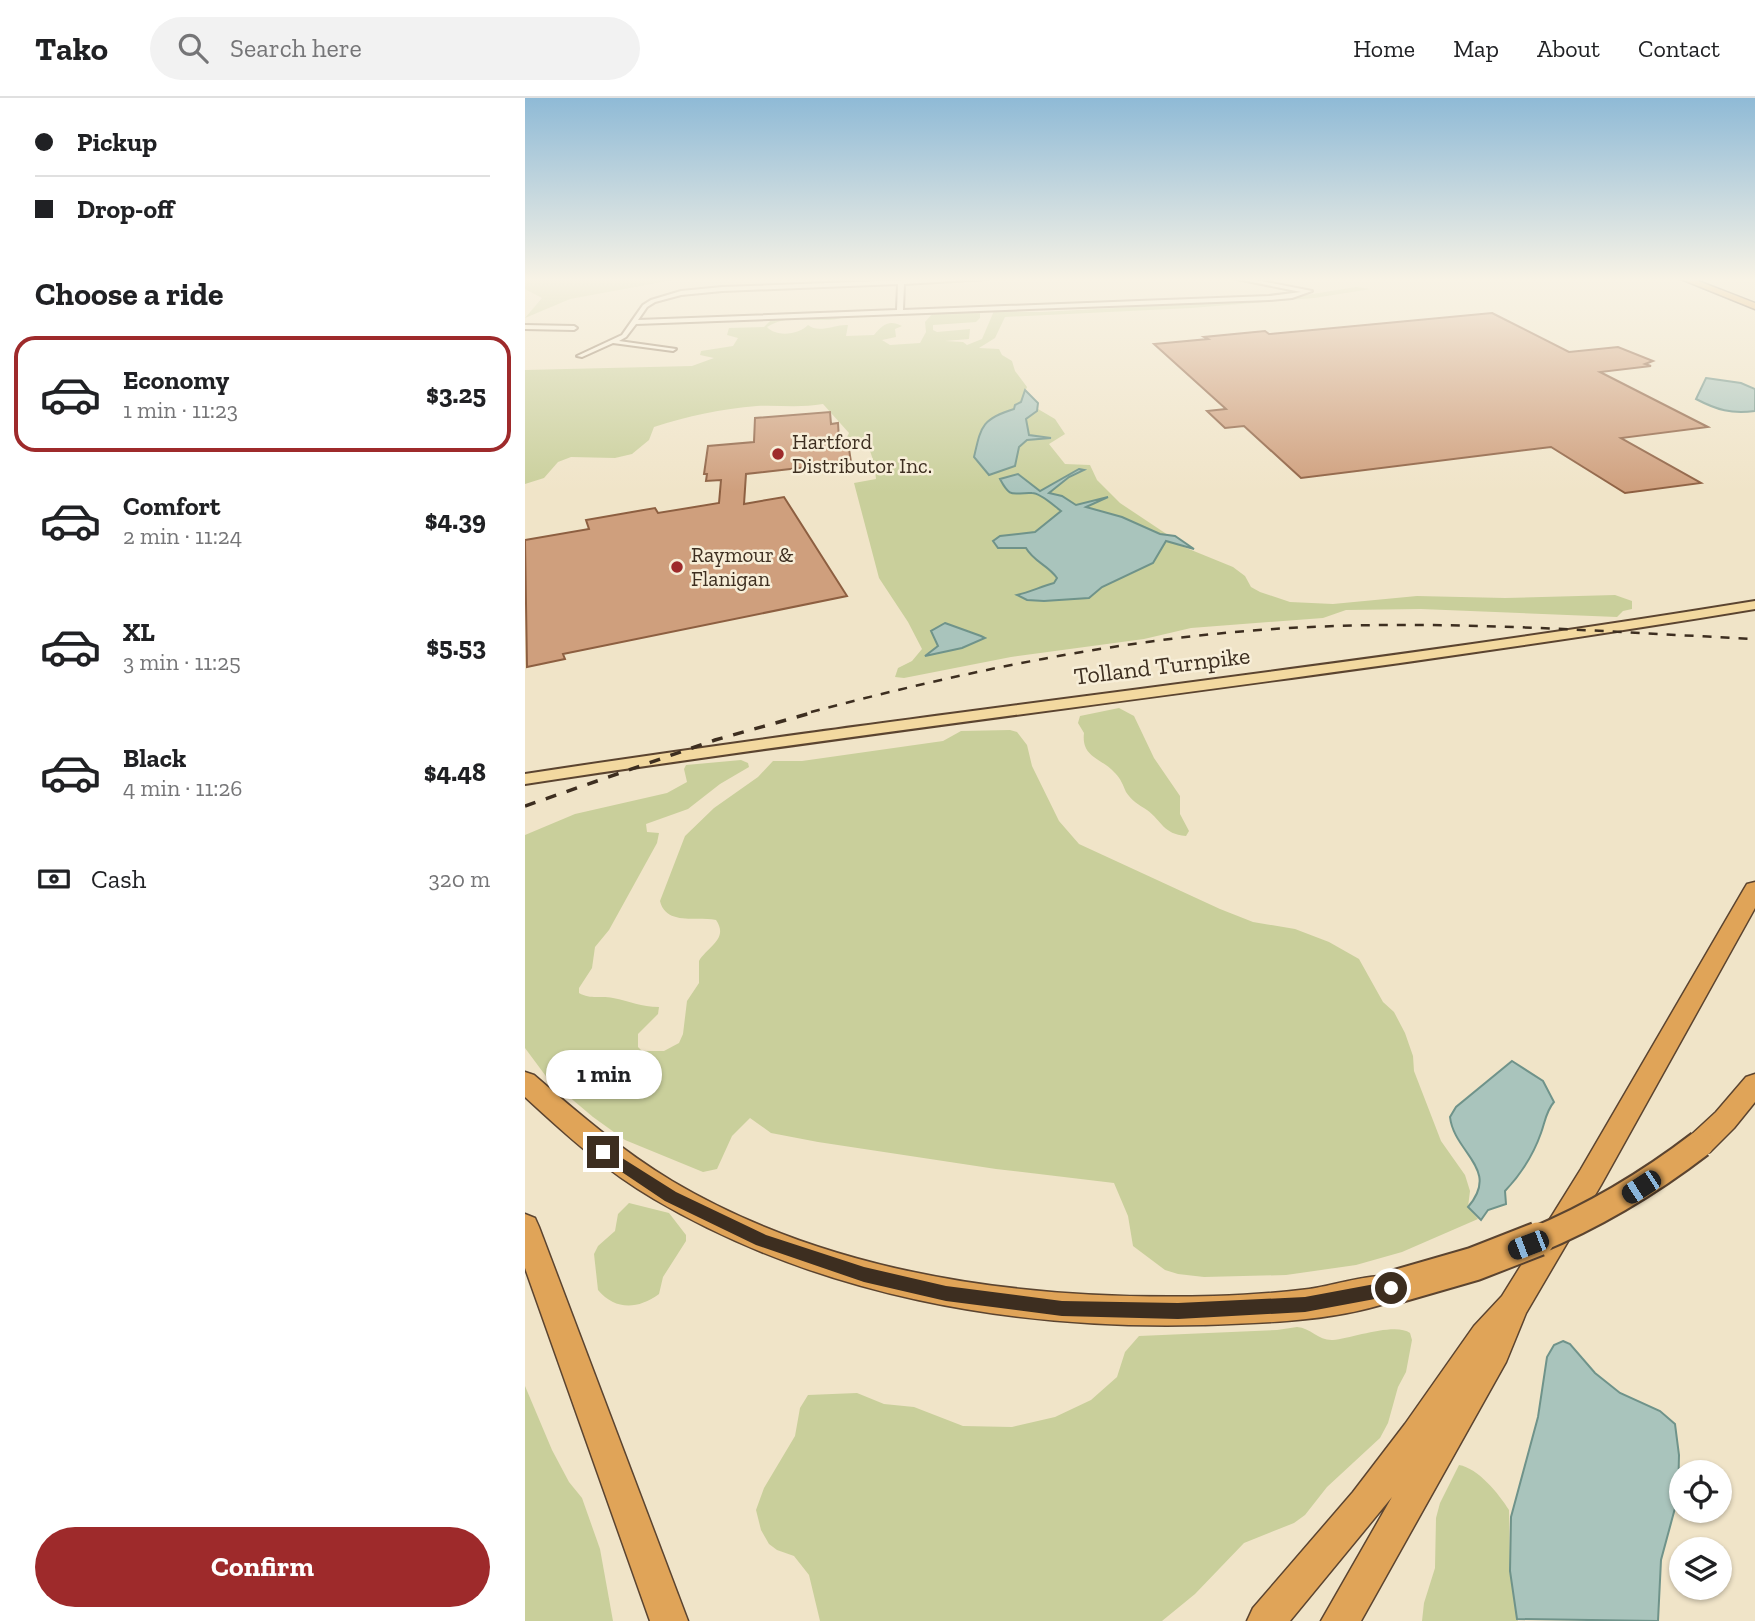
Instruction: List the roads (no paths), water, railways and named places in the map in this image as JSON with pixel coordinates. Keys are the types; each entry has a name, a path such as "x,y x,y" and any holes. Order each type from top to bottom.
{"highway":[{"path":"1266,1621 1379,1486 1485,1336 1513,1306 1591,1177 1755,890"},
{"path":"525,1082 591,1143 671,1196 761,1240 825,1263 946,1293 1027,1306 1143,1311 1279,1307 1391,1288 1477,1263 1558,1232 1628,1195 1700,1144 1725,1120 1755,1084"},
{"path":"525,1227 669,1621"},
{"path":"1340,1621 1496,1351 1513,1306"}],"main road":[{"name":"Tolland Turnpike","path":"525,779 737,746 1536,641 1755,605"},
{"name":"Tolland Turnpike","path":"525,789 576,773"}],"street":[{"path":"580,356 594,350"}],"water":[{"path":"1706,378 1741,383 1755,389 1755,411 1724,410 1696,399"},
{"path":"1025,390 1038,403 1037,411 1026,419 1029,435 1051,438 1027,440 1019,447 1015,466 989,475 974,457 981,431 995,416 1014,409 1015,405 1021,402"},
{"path":"1079,469 1084,470 1069,477 1049,493 1062,496 1076,505 1108,497 1086,507 1122,517 1160,534 1175,536 1194,549 1166,541 1153,563 1102,587 1089,598 1027,600 1017,595 1054,583 1057,578 1026,548 998,548 993,541 1000,536 1035,532 1061,511 1036,494 1010,492 1000,479 1018,474 1040,491"},
{"path":"945,623 985,638 962,648 925,656 938,646 931,631"},
{"path":"1512,1061 1543,1081 1554,1102 1530,1157 1505,1191 1506,1204 1488,1210 1481,1220 1468,1207 1477,1194 1480,1182 1478,1171 1453,1130 1450,1117 1456,1107"},
{"path":"1563,1341 1570,1344 1595,1373 1620,1393 1660,1411 1675,1424 1679,1460 1669,1460 1671,1523 1661,1560 1658,1621 1517,1619 1510,1571 1511,1517 1538,1417 1547,1357 1554,1345"}],"railway":[{"path":"811,712 872,696 1059,656 1185,637 1248,631 1422,625 1755,639"},
{"path":"525,806 715,740 818,711"}],"place":[{"name":"Hartford Distributor Inc.","path":"778,454"},
{"name":"Raymour & Flanigan","path":"677,567"}]}
